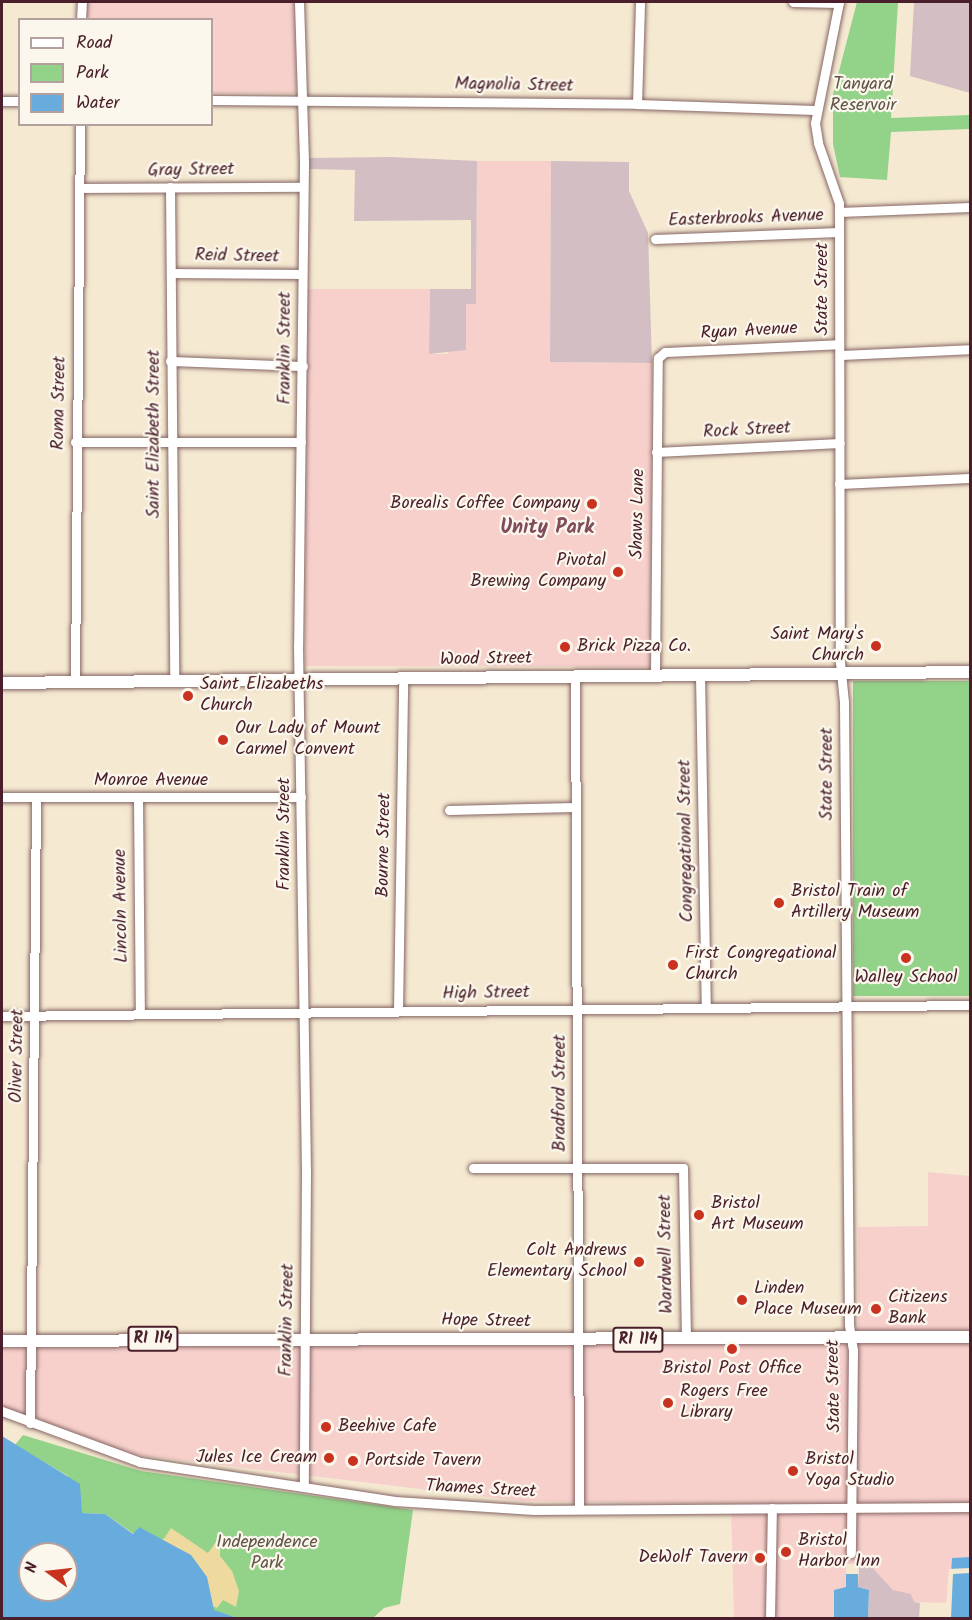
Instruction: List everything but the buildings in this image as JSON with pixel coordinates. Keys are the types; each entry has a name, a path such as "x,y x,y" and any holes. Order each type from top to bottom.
{"main road":[{"name":"Wood Street","path":"2,683 970,672"},
{"name":"Hope Street","path":"2,1341 970,1337"}],"street":[{"path":"81,18 82,2"},
{"name":"Franklin Street","path":"299,2 303,187 299,679 305,1339 304,1487"},
{"path":"637,104 640,2"},
{"path":"792,2 839,2"},
{"name":"State Street","path":"839,2 815,110 815,136 837,194 839,212 841,672 852,1338 851,1553"},
{"name":"Magnolia Street","path":"213,100 302,99 637,104 815,110"},
{"path":"2,101 18,101"},
{"name":"Roma Street","path":"75,682 75,442 80,126"},
{"name":"Saint Elizabeth Street","path":"170,187 174,681"},
{"name":"Gray Street","path":"80,188 303,187"},
{"path":"839,212 970,207"},
{"name":"Easterbrooks Avenue","path":"655,238 839,232"},
{"name":"Reid Street","path":"171,273 302,274"},
{"name":"Ryan Avenue","path":"660,354 839,344"},
{"path":"840,355 970,349"},
{"name":"Shaws Lane","path":"655,675 656,363 660,354"},
{"path":"170,361 303,366"},
{"path":"75,442 301,442"},
{"name":"Rock Street","path":"656,452 840,443"},
{"path":"839,484 970,478"},
{"name":"Congregational Street","path":"700,674 706,1008"},
{"name":"Bradford Street","path":"575,677 580,1340 579,1509"},
{"name":"Bourne Street","path":"398,1011 403,680"},
{"name":"Monroe Avenue","path":"2,797 301,797"},
{"name":"Lincoln Avenue","path":"138,797 140,1014"},
{"name":"Oliver Street","path":"30,1423 36,1016 36,798"},
{"path":"449,810 575,807"},
{"name":"High Street","path":"2,1016 970,1005"},
{"path":"473,1168 578,1170"},
{"name":"Wardwell Street","path":"578,1170 683,1168 686,1339"},
{"name":"Thames Street","path":"2,1412 140,1462 449,1506 579,1509 970,1507"},
{"path":"771,1618 772,1508"}],"shaded area":[{"path":"81,2 295,2 296,93 213,93 213,18 82,18"},
{"path":"914,2 970,2 970,93 910,76"},
{"path":"391,157 477,161 476,304 466,304 466,350 429,354 430,289 471,289 471,220 354,221 355,170 308,169 308,158"},
{"path":"477,161 551,161 550,362 652,363 650,667 305,666 308,289 430,289 429,354 448,354 466,304 476,303"},
{"path":"551,161 629,162 629,191 648,233 652,363 550,362"},
{"path":"928,1172 970,1176 970,1557 952,1558 949,1603 914,1602 911,1595 893,1590 869,1564 846,1564 846,1587 834,1618 734,1618 731,1504 520,1501 103,1451 2,1412 2,1348 858,1340 858,1227 928,1226"},
{"path":"859,1564 869,1564 893,1590 911,1594 914,1602 920,1603 919,1618 868,1618 869,1590 858,1587"}],"green space":[{"name":"Tanyard Reservoir","path":"857,2 898,2 891,118 970,115 970,129 891,132 887,180 840,177 833,144 833,94"},
{"path":"853,681 970,681 970,996 853,996"},
{"name":"Independence Park","path":"23,1435 141,1471 413,1510 400,1604 384,1608 373,1618 238,1618 213,1610 164,1538 161,1542 138,1528 134,1534 105,1514 81,1513 68,1476 15,1445"}],"sand":[{"path":"171,1528 208,1553 216,1542 220,1547 220,1556 232,1571 239,1591 236,1607 223,1600 217,1608 177,1592 147,1565"}],"water":[{"path":"2,1436 80,1484 82,1513 105,1514 133,1534 139,1527 191,1555 207,1577 214,1610 238,1618 2,1618"},
{"path":"970,1557 970,1618 948,1618 952,1558"},
{"path":"846,1574 858,1574 858,1587 869,1590 868,1618 834,1618 834,1590 846,1587"}],"pier":[{"path":"970,1568 970,1573 953,1574 951,1618 945,1618 949,1569"}],"place":[{"name":"Borealis Coffee Company","path":"592,504"},
{"name":"Pivotal Brewing Company","path":"618,572"},
{"name":"Saint Mary's Church","path":"876,646"},
{"name":"Brick Pizza Co.","path":"565,647"},
{"name":"Saint Elizabeths Church","path":"188,696"},
{"name":"Our Lady of Mount Carmel Convent","path":"223,740"},
{"name":"Bristol Train of Artillery Museum","path":"779,903"},
{"name":"Walley School","path":"906,958"},
{"name":"First Congregational Church","path":"673,965"},
{"name":"Bristol Art Museum","path":"699,1215"},
{"name":"Colt Andrews Elementary School","path":"639,1262"},
{"name":"Linden Place Museum","path":"742,1300"},
{"name":"Citizens Bank","path":"876,1309"},
{"name":"Bristol Post Office","path":"732,1349"},
{"name":"Rogers Free Library","path":"668,1403"},
{"name":"Beehive Cafe","path":"326,1427"},
{"name":"Jules Ice Cream","path":"329,1458"},
{"name":"Portside Tavern","path":"353,1461"},
{"name":"Bristol Yoga Studio","path":"793,1471"},
{"name":"Bristol Harbor Inn","path":"786,1552"},
{"name":"DeWolf Tavern","path":"760,1558"}],"district":[{"name":"Unity Park","path":"547,528"}]}
